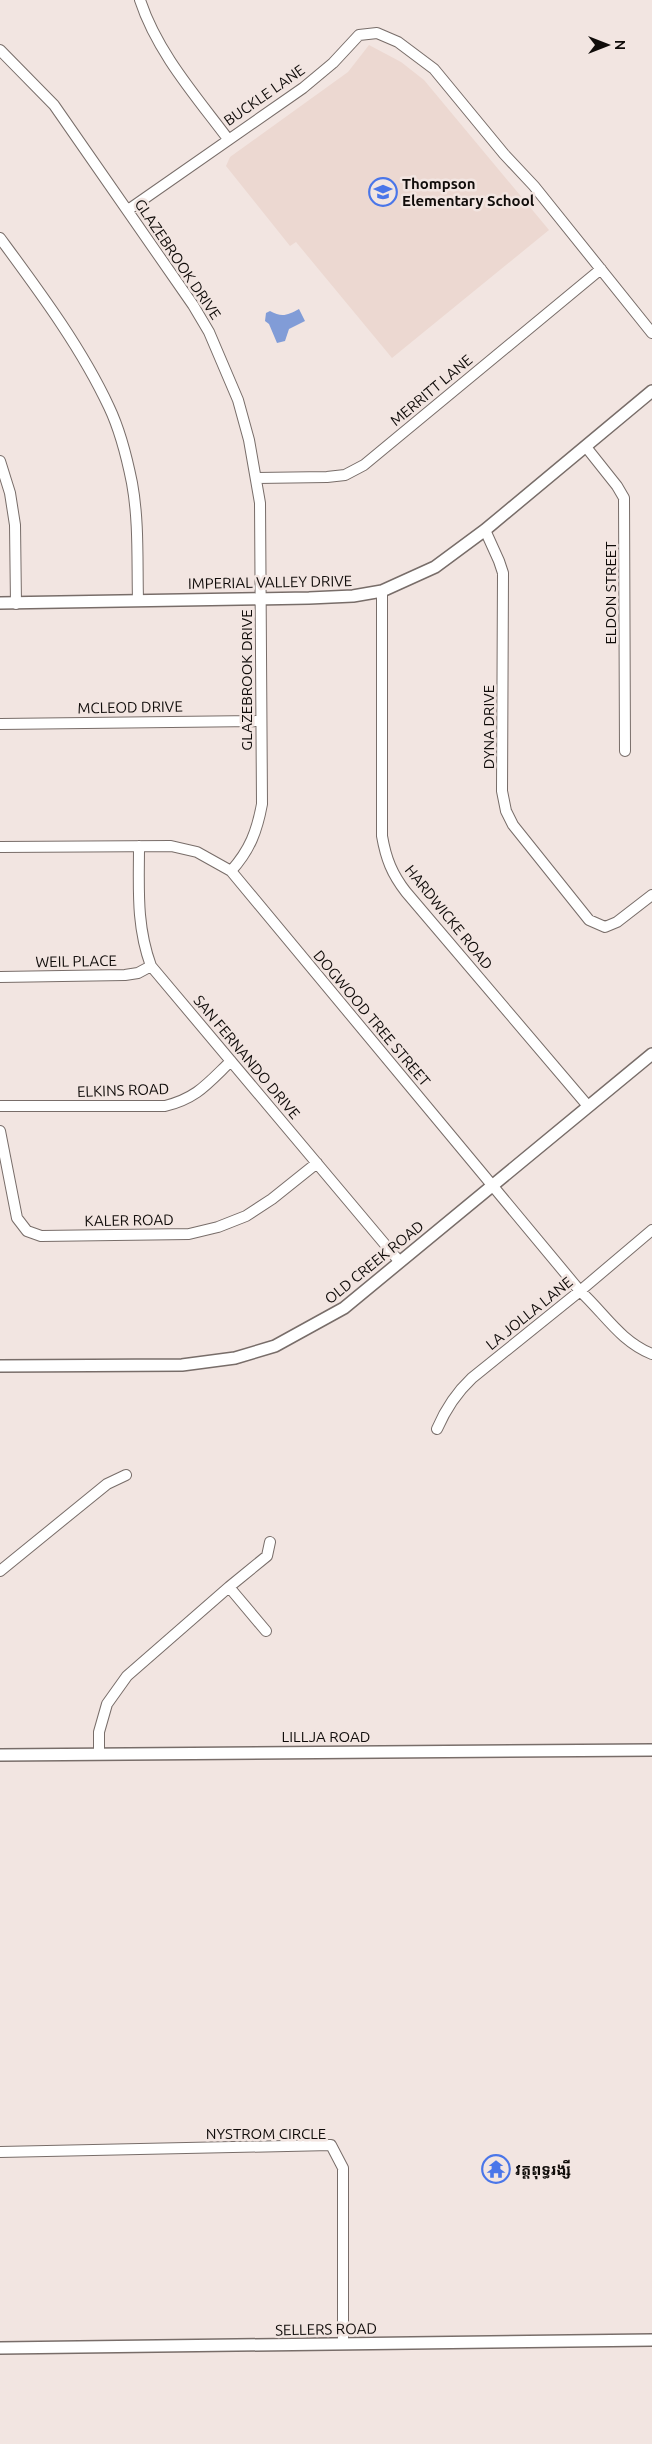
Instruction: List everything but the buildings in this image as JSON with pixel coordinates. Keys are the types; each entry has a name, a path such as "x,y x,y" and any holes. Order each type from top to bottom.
{"street":[{"path":"140,0 148,26 164,52 228,139"},
{"name":"BUCKLE LANE","path":"128,210 303,88 333,63 359,35 377,34 398,42 434,69 534,186 652,332"},
{"name":"GLAZEBROOK DRIVE","path":"0,50 54,105 193,305 209,332 238,400 257,478 260,503 262,804 250,848 231,871"},
{"path":"0,238 47,302 110,408 123,446 132,484 137,529 138,600"},
{"name":"MERRITT LANE","path":"257,478 345,475 364,465 601,269"},
{"name":"IMPERIAL VALLEY DRIVE","path":"0,603 353,596 382,591 435,567 484,530 652,391"},
{"name":"ELDON STREET","path":"586,447 617,486 624,498 625,751"},
{"path":"0,461 10,493 15,525 16,604"},
{"name":"DYNA DRIVE","path":"484,530 499,561 502,573 502,791 506,810 512,825 589,920 605,926 617,922 652,895"},
{"name":"HARDWICKE ROAD","path":"382,591 382,836 386,858 393,875 406,892 588,1106"},
{"name":"MCLEOD DRIVE","path":"0,724 260,721"},
{"name":"SAN FERNANDO DRIVE","path":"139,846 140,926 151,966 399,1261"},
{"name":"DOGWOOD TREE STREET","path":"0,847 171,846 197,852 231,871 580,1291 609,1324 629,1342 652,1354"},
{"name":"WEIL PLACE","path":"0,976 126,975 138,973 151,966"},
{"name":"OLD CREEK ROAD","path":"0,1366 182,1365 235,1358 275,1346 344,1308 492,1184 652,1054"},
{"name":"ELKINS ROAD","path":"0,1106 165,1106 196,1095 230,1062"},
{"name":"KALER ROAD","path":"0,1131 17,1218 26,1232 41,1236 190,1234 218,1227 246,1216 272,1199 317,1163"},
{"name":"LA JOLLA LANE","path":"437,1429 445,1409 459,1390 652,1230"},
{"path":"1,1567 107,1484 126,1475"},
{"path":"99,1753 101,1723 107,1704 119,1685 148,1655 267,1556 270,1542"},
{"path":"229,1587 266,1631"},
{"name":"LILLJA ROAD","path":"0,1755 652,1750"},
{"name":"NYSTROM CIRCLE","path":"0,2152 331,2146 342,2168 343,2344"},
{"name":"SELLERS ROAD","path":"0,2348 652,2340"}],"shaded area":[{"name":"Thompson Elementary School","path":"369,45 401,62 424,80 549,230 392,358 296,242 290,246 226,166 230,157 348,72"}],"water":[{"path":"299,309 305,321 289,329 285,341 277,343 269,324 265,321 266,313 270,311 285,315"}],"place":[{"name":"Thompson Elementary School","path":"383,192"},
{"name":"វត្តពុទ្ធរង្សី","path":"496,2169"}]}
